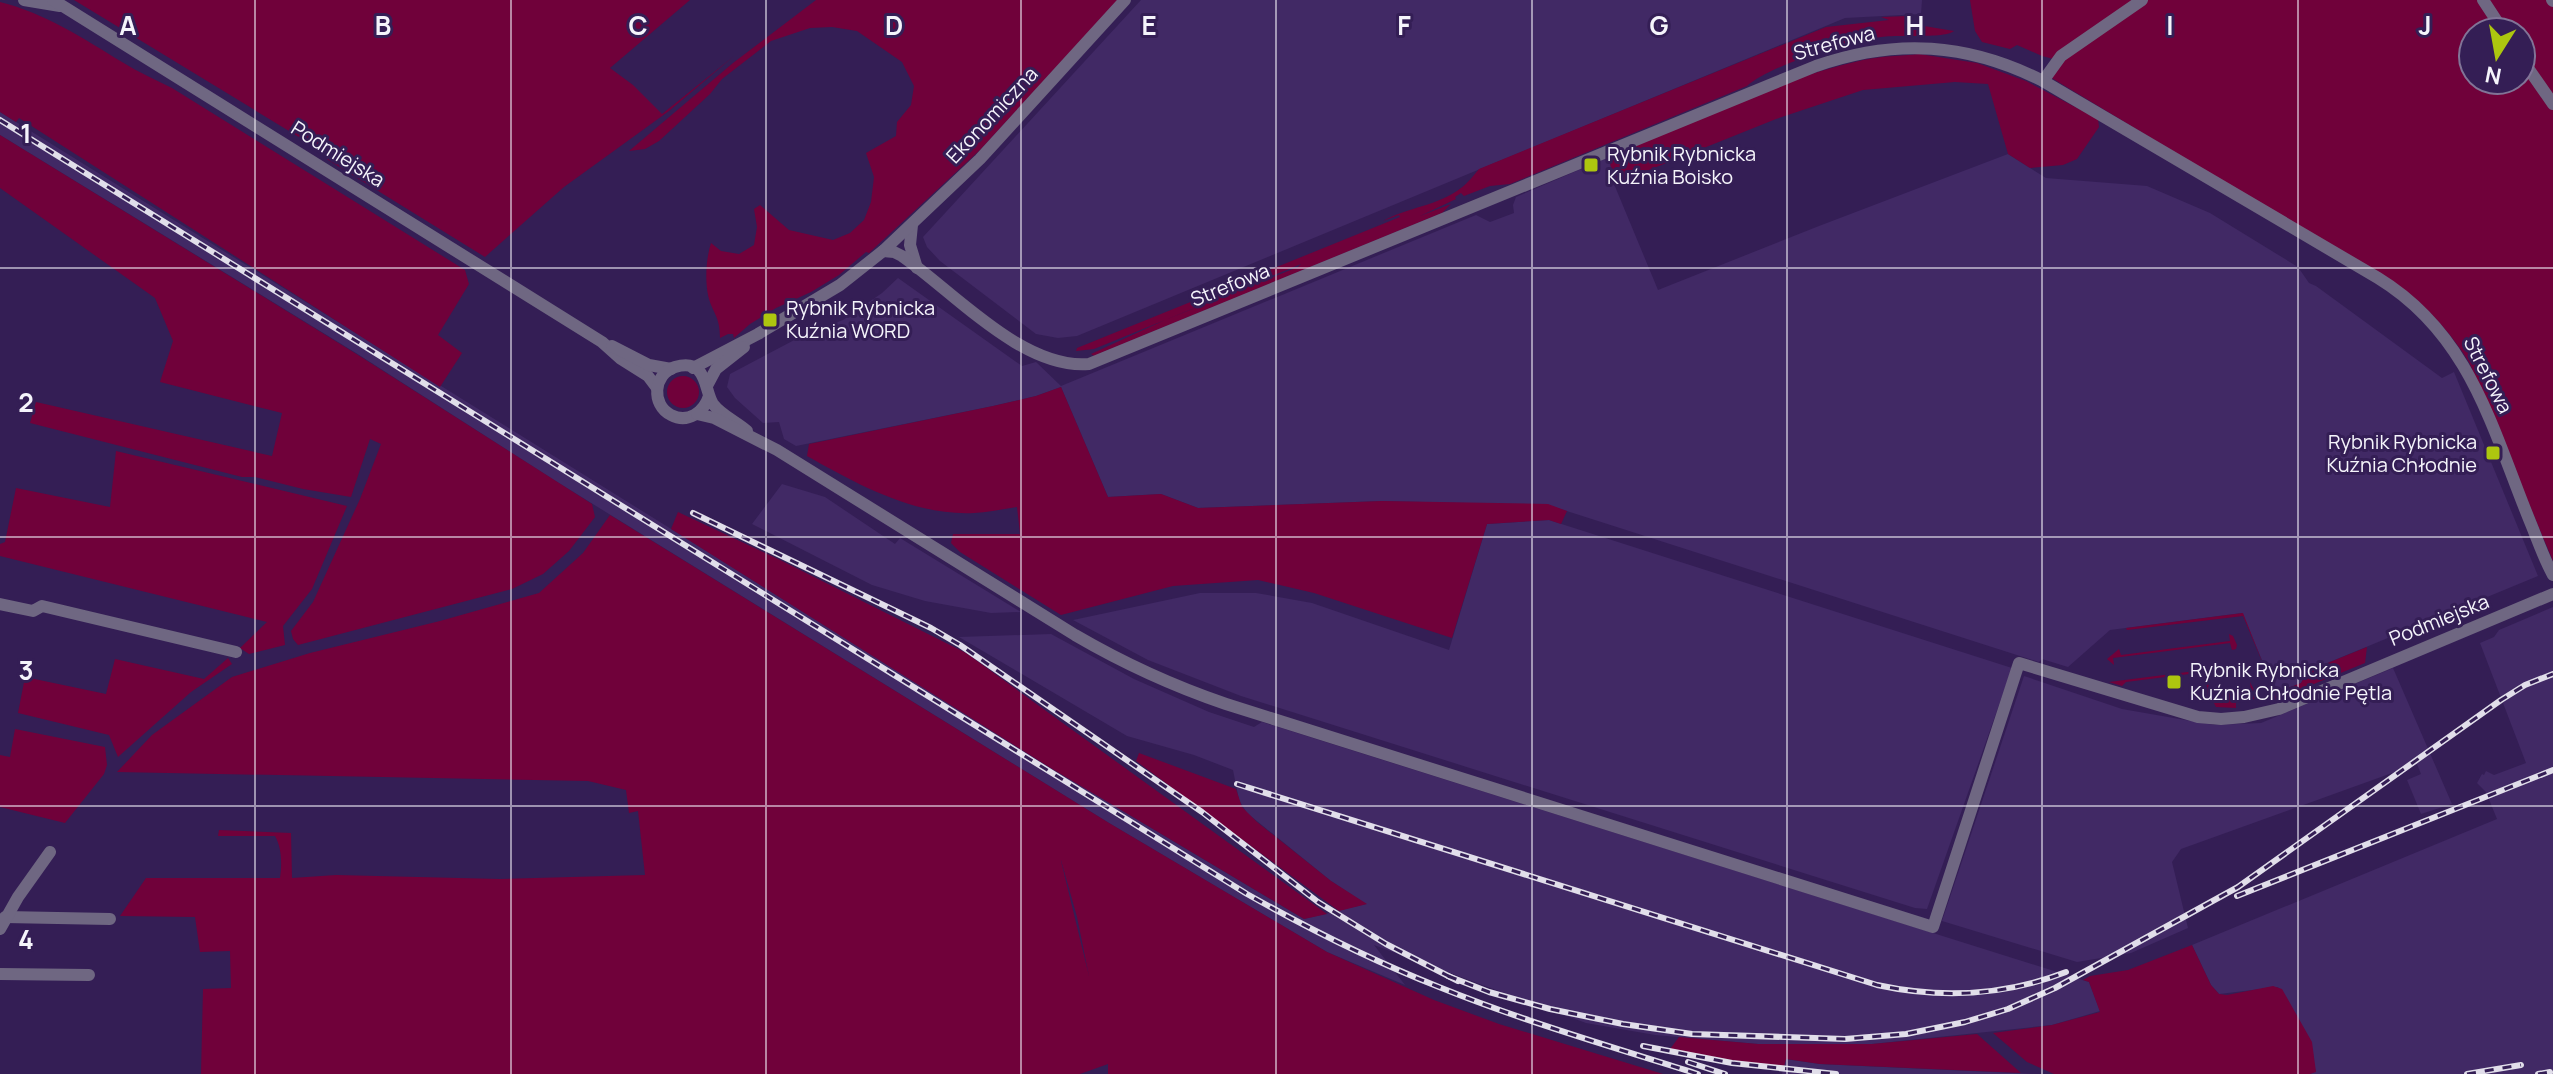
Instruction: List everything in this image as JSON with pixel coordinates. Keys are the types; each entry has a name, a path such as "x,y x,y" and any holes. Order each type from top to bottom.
{"street":[{"path":"24,0 58,3"},
{"name":"Ekonomiczna","path":"693,368 706,364 840,285 883,251 980,159 1125,0"},
{"path":"2043,81 2061,56 2142,0"},
{"name":"Podmiejska","path":"58,3 602,342 648,376 657,388"},
{"name":"Strefowa","path":"917,268 1024,348 1059,362 1089,364 1832,61 1896,48 1946,49 1985,57 2043,81 2407,298 2449,342 2471,379 2553,575"},
{"path":"2537,81 2553,104"},
{"path":"912,225 910,245 917,268"},
{"path":"883,251 898,254 917,268"},
{"name":"Ekonomiczna","path":"708,390 718,367 758,334"},
{"name":"Podmiejska","path":"602,342 626,351 649,365 671,369"},
{"path":"708,390 704,408 697,414 682,418 669,414 659,403 657,388 661,377 671,369 680,366 693,368 702,374 717,409 756,438"},
{"path":"697,414 711,417 756,438"},
{"name":"Podmiejska","path":"756,438 1075,635 1169,683 1241,709 1933,927 2019,663 2182,714 2221,719 2244,717 2279,709 2553,594"},
{"path":"0,604 33,611 42,606 236,652"},
{"path":"3,923 50,852"},
{"path":"3,923 110,919"},
{"path":"0,974 89,975"}],"shaded area":[{"path":"74,0 690,0 610,68 633,85 662,114 734,56 669,111 564,187 485,257 328,160 317,148"},
{"path":"816,0 1118,0 980,150 869,253 866,252 839,275 811,292 750,324 734,338 733,334 728,334 720,338 719,324 707,289 711,243 721,251 739,254 754,245 757,227 754,209 760,205 789,230 833,240 850,233 864,220 871,202 874,177 866,153 896,136 897,122 911,105 914,86 902,62 857,31 810,28 771,41 722,79 659,141 645,149 629,151 733,63"},
{"path":"1141,0 1922,0 1921,14 1845,18 1077,336 1058,338 1036,334 940,261 927,247 923,237"},
{"path":"1970,0 2553,0 2553,561 2470,364 2419,302 2050,77 2061,61 2017,45 2010,49 1982,42 1975,31"},
{"path":"0,2 48,20 172,88 465,270 469,284 438,335 462,353 440,387 19,118 16,122 0,112"},
{"path":"1908,16 1918,25 1954,31 1941,35 1889,36 1867,40 1791,63 1747,86 1510,184 1490,186 1464,196 1461,193 1456,199 1420,216 1451,204 1442,213 1094,356 1091,354 1165,320 1094,349 1076,351 1400,217 1383,221 1393,216 1443,199 1464,186 1479,169 1826,27 1889,20 1881,17","holes":["1301,264 1298,267 1165,320"]},
{"path":"1919,54 1977,63 2026,81 2098,119 2099,127 2077,159 2063,165 2030,168 2008,154 1988,84 1955,82 1863,90 1776,119 1614,184 1609,157 1702,116 1830,68 1870,59"},
{"path":"0,112 1049,767 1304,919 1366,904 1331,881 1247,813 1239,800 1233,770 1127,736 959,637 1051,634 1134,679 1209,712 1254,727 1262,722 2089,982 2100,1011 2052,1025 1872,1044 1758,1044 1655,1035 1586,1023 1374,945 1405,985 1327,952 1109,823 554,480 356,353 0,135"},
{"path":"0,135 358,355 592,504 595,517 569,551 543,574 512,589 298,645 291,631 313,602 360,499 381,444 370,439 351,497 242,477 30,423 36,402 272,456 282,413 160,382 173,341 155,298 0,188"},
{"path":"2008,154 2046,178 2147,186 2210,213 2298,267 2309,283 2442,378 2454,372 2538,576 2308,671 2301,683 2276,693 2242,613 2110,630 2068,667 2042,659 2039,662 1548,505 1382,501 1198,508 1161,494 1108,497 1061,387 993,406 796,446 784,439 779,422 763,423 727,387 730,374 802,336 843,320 898,278 1022,366 1036,362 1061,386 1476,215 1490,222 1514,213 1516,197 1609,157 1614,184 1658,290"},
{"path":"683,376 695,380 699,392 695,404 683,408 671,404 667,392 671,380"},
{"path":"1061,387 1108,497 1161,494 1198,508 1382,501 1548,504 1567,511 1561,524 1549,520 1487,524 1452,638 1314,593 1258,580 1173,586 1061,615 960,552 951,543 953,534 1020,534 1017,507 952,513 908,504 866,487 807,456 809,444 993,406"},
{"path":"116,451 347,506 312,589 283,626 285,645 249,654 240,648 267,622 0,556 0,544 5,542 16,488 110,507"},
{"path":"782,484 825,497 895,544 900,538 1021,612 991,613 925,601 872,585 752,524"},
{"path":"678,512 966,653 1327,914 1304,919 1049,767 671,529"},
{"path":"610,515 1109,823 1327,952 1434,1000 1499,1024 1663,1074 1108,1074 1108,1064 1080,1074 201,1074 203,989 231,988 230,951 200,952 195,917 120,916 146,878 280,878 281,857 275,836 218,836 219,830 291,833 292,878 336,875 500,879 645,875 638,811 629,813 626,790 588,781 117,772 152,735 232,677 310,653 539,593 583,553","holes":["1061,860 1077,917 1089,976"]},
{"path":"1549,520 2012,668 1927,909 1915,908 1241,696 1148,660 1073,620 1200,593 1256,593 1312,603 1449,650 1487,524"},
{"path":"2553,607 2553,1074 2310,1074 2316,1071 2278,987 2219,994 2211,985 2192,945 2497,819 2486,792 2477,783 2486,771 2494,775 2526,763 2480,643 2494,637 2499,630"},
{"path":"2243,613 2266,672 2243,616 2126,628"},
{"path":"2229,634 2233,636 2236,649 2232,650 2230,643 2113,658 2114,665 2107,659 2119,649 2121,655 2230,641"},
{"path":"2367,647 2365,663 2287,695 2283,690 2301,683 2308,671"},
{"path":"228,658 232,664 191,692 118,757 109,735 18,713 25,677 106,694 115,659 204,679"},
{"path":"2203,663 2206,666 2210,695 2251,690 2250,682 2258,698 2236,703 2236,708 2216,707 2208,697 2205,672 2126,682 2122,686 2109,682 2203,670"},
{"path":"2393,668 2452,804 2421,814 2407,780 2421,774 2417,764 2181,849 2172,862 2188,928 2131,953 2077,962 1942,921 2024,676 2122,709 2214,725 2261,723"},
{"path":"2273,688 2277,699 2270,700 2267,691"},
{"path":"15,729 105,747 107,765 104,774 65,823 0,807 0,755 10,757"},
{"path":"1139,753 1236,789 1242,807 1257,822 1331,881 1367,904 1339,911 1136,761"},
{"path":"2192,945 2211,985 2219,994 2273,986 2282,989 2312,1042 2316,1072 2054,1074 2027,1062 1993,1033 2052,1025 2100,1012 2089,982 2083,980 2128,970"},
{"path":"1977,1034 2021,1073 1820,1064 1786,1059 1784,1067 1670,1049 1679,1037 1758,1044 1872,1044"},
{"path":"1785,1059 1820,1064 2036,1074 1782,1074"}],"railway":[{"path":"0,120 1247,894 1342,944 1439,987 1535,1022 1698,1074"},
{"path":"693,513 960,645 1202,812 1318,902 1386,944 1458,981"},
{"path":"1448,976 1489,992 1550,1009 1692,1034 1845,1039 1906,1034 1965,1022 2008,1009 2055,988 2238,887 2501,700 2525,685 2553,674"},
{"path":"2237,896 2553,770"},
{"path":"1237,784 1877,985 1925,992 1973,993 2019,986 2066,972"},
{"path":"1643,1046 1732,1063 1836,1074"},
{"path":"1688,1062 1725,1074"},
{"path":"2467,1074 2521,1065"},
{"path":"2538,1074 2550,1072"}],"place":[{"name":"Rybnik Rybnicka Kuźnia Boisko","path":"1591,165"},
{"name":"Rybnik Rybnicka Kuźnia WORD","path":"770,320"},
{"name":"Rybnik Rybnicka Kuźnia Chłodnie","path":"2493,453"},
{"name":"Rybnik Rybnicka Kuźnia Chłodnie Pętla","path":"2174,682"}]}
